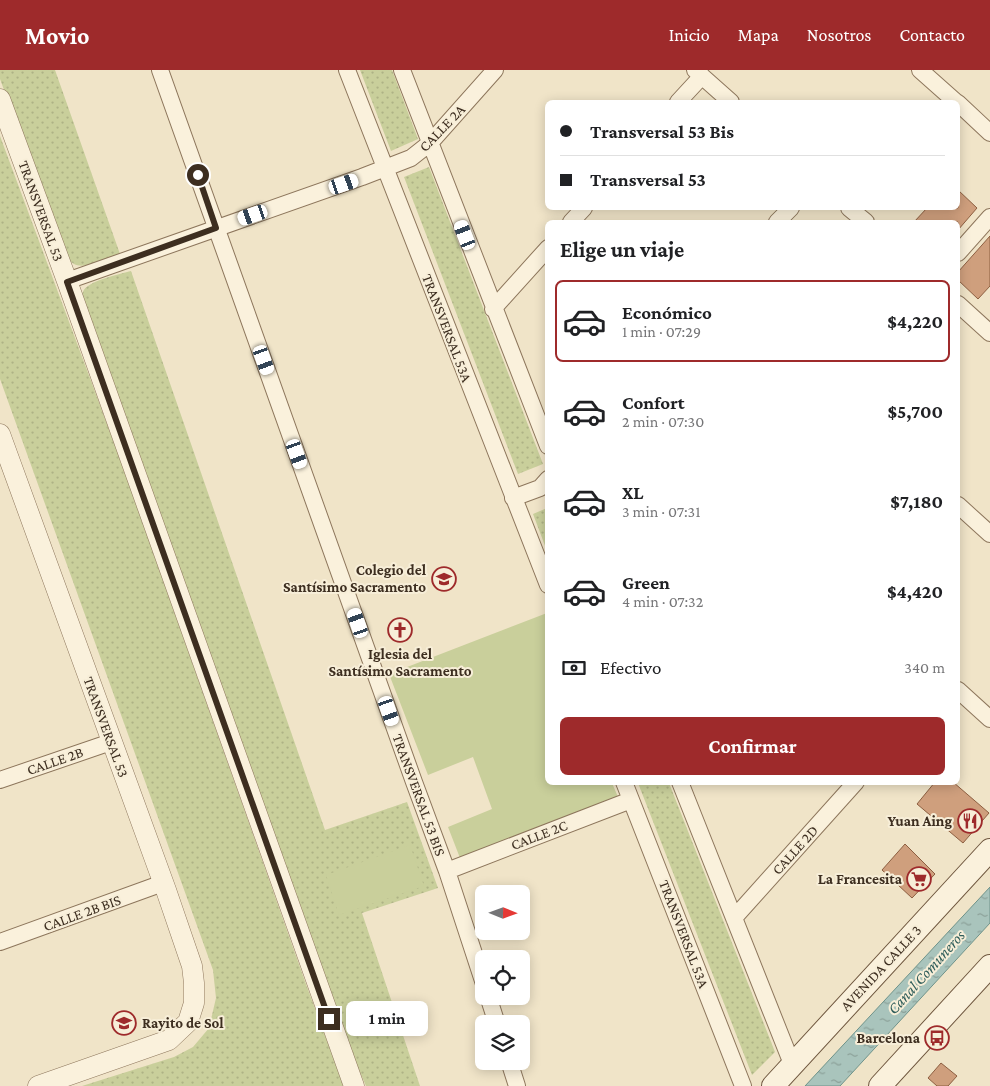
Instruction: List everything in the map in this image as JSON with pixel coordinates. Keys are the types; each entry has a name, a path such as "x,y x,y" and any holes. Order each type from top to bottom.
{"main road":[{"name":"AVENIDA CALLE 3","path":"773,1086 990,850"},
{"path":"880,1086 990,966"}],"street":[{"name":"TRANSVERSAL 53 BIS","path":"160,70 447,871 475,957"},
{"name":"TRANSVERSAL 53A","path":"347,70 545,578"},
{"path":"402,70 493,309 545,439"},
{"name":"CALLE 2A","path":"67,282 386,169 411,158 430,143 495,70"},
{"path":"920,70 954,100"},
{"path":"679,100 698,73 730,100"},
{"name":"TRANSVERSAL 53","path":"0,99 354,1086"},
{"path":"960,106 990,133"},
{"path":"573,220 582,210"},
{"path":"779,220 789,210"},
{"path":"851,210 864,220"},
{"path":"960,251 990,217"},
{"path":"493,309 545,251"},
{"path":"960,306 990,332"},
{"name":"TRANSVERSAL 53","path":"0,434 163,883 192,966 194,983 194,1003 188,1022 169,1040 38,1086"},
{"path":"513,498 540,488 545,482"},
{"path":"960,507 990,534"},
{"path":"960,692 990,719"},
{"name":"CALLE 2B","path":"0,780 111,742"},
{"name":"TRANSVERSAL 53A","path":"625,785 743,1086"},
{"path":"681,785 792,1064"},
{"name":"CALLE 2D","path":"734,918 853,785"},
{"name":"CALLE 2C","path":"447,871 631,800"},
{"name":"CALLE 2B BIS","path":"0,942 163,883"},
{"path":"512,1070 517,1086"}],"green space":[{"path":"0,70 55,70 120,254 84,266 74,264 67,257 62,249 0,79"},
{"path":"360,70 392,70 418,139 391,151"},
{"path":"0,136 123,467 307,987 344,1086 82,1086 174,1057 193,1047 209,1028 216,998 213,970 0,379"},
{"path":"429,167 543,464 518,474 404,177"},
{"path":"131,271 325,830 407,802 438,888 362,913 420,1086 366,1086 355,1061 83,300 83,292 90,284"},
{"path":"545,509 545,546 533,514"},
{"path":"545,614 545,785 613,785 618,797 460,858 448,827 492,809 473,757 428,775 389,674"},
{"path":"639,785 670,785 775,1052 752,1075"},
{"path":"410,845 424,886 339,915 326,875"}],"water":[{"name":"Canal Comuneros","path":"990,887 990,923 840,1086 805,1086"}],"building":[{"path":"960,192 977,208 960,228 960,220 916,220 925,210 960,210"},
{"path":"990,236 990,286 978,299 960,282 960,270"},
{"path":"933,785 956,785 989,813 963,843 917,804"},
{"path":"905,844 935,874 912,898 882,870"},
{"path":"941,1063 957,1076 948,1086 937,1086 928,1078"}],"place":[{"name":"Colegio del Santísimo Sacramento","path":"444,579"},
{"name":"Iglesia del Santísimo Sacramento","path":"400,630"},
{"name":"Yuan Aing","path":"970,821"},
{"name":"La Francesita","path":"919,879"},
{"name":"Rayito de Sol","path":"124,1023"},
{"name":"Barcelona","path":"937,1038"}],"route":[{"path":"198,175 216,228 67,282 329,1019"}]}
